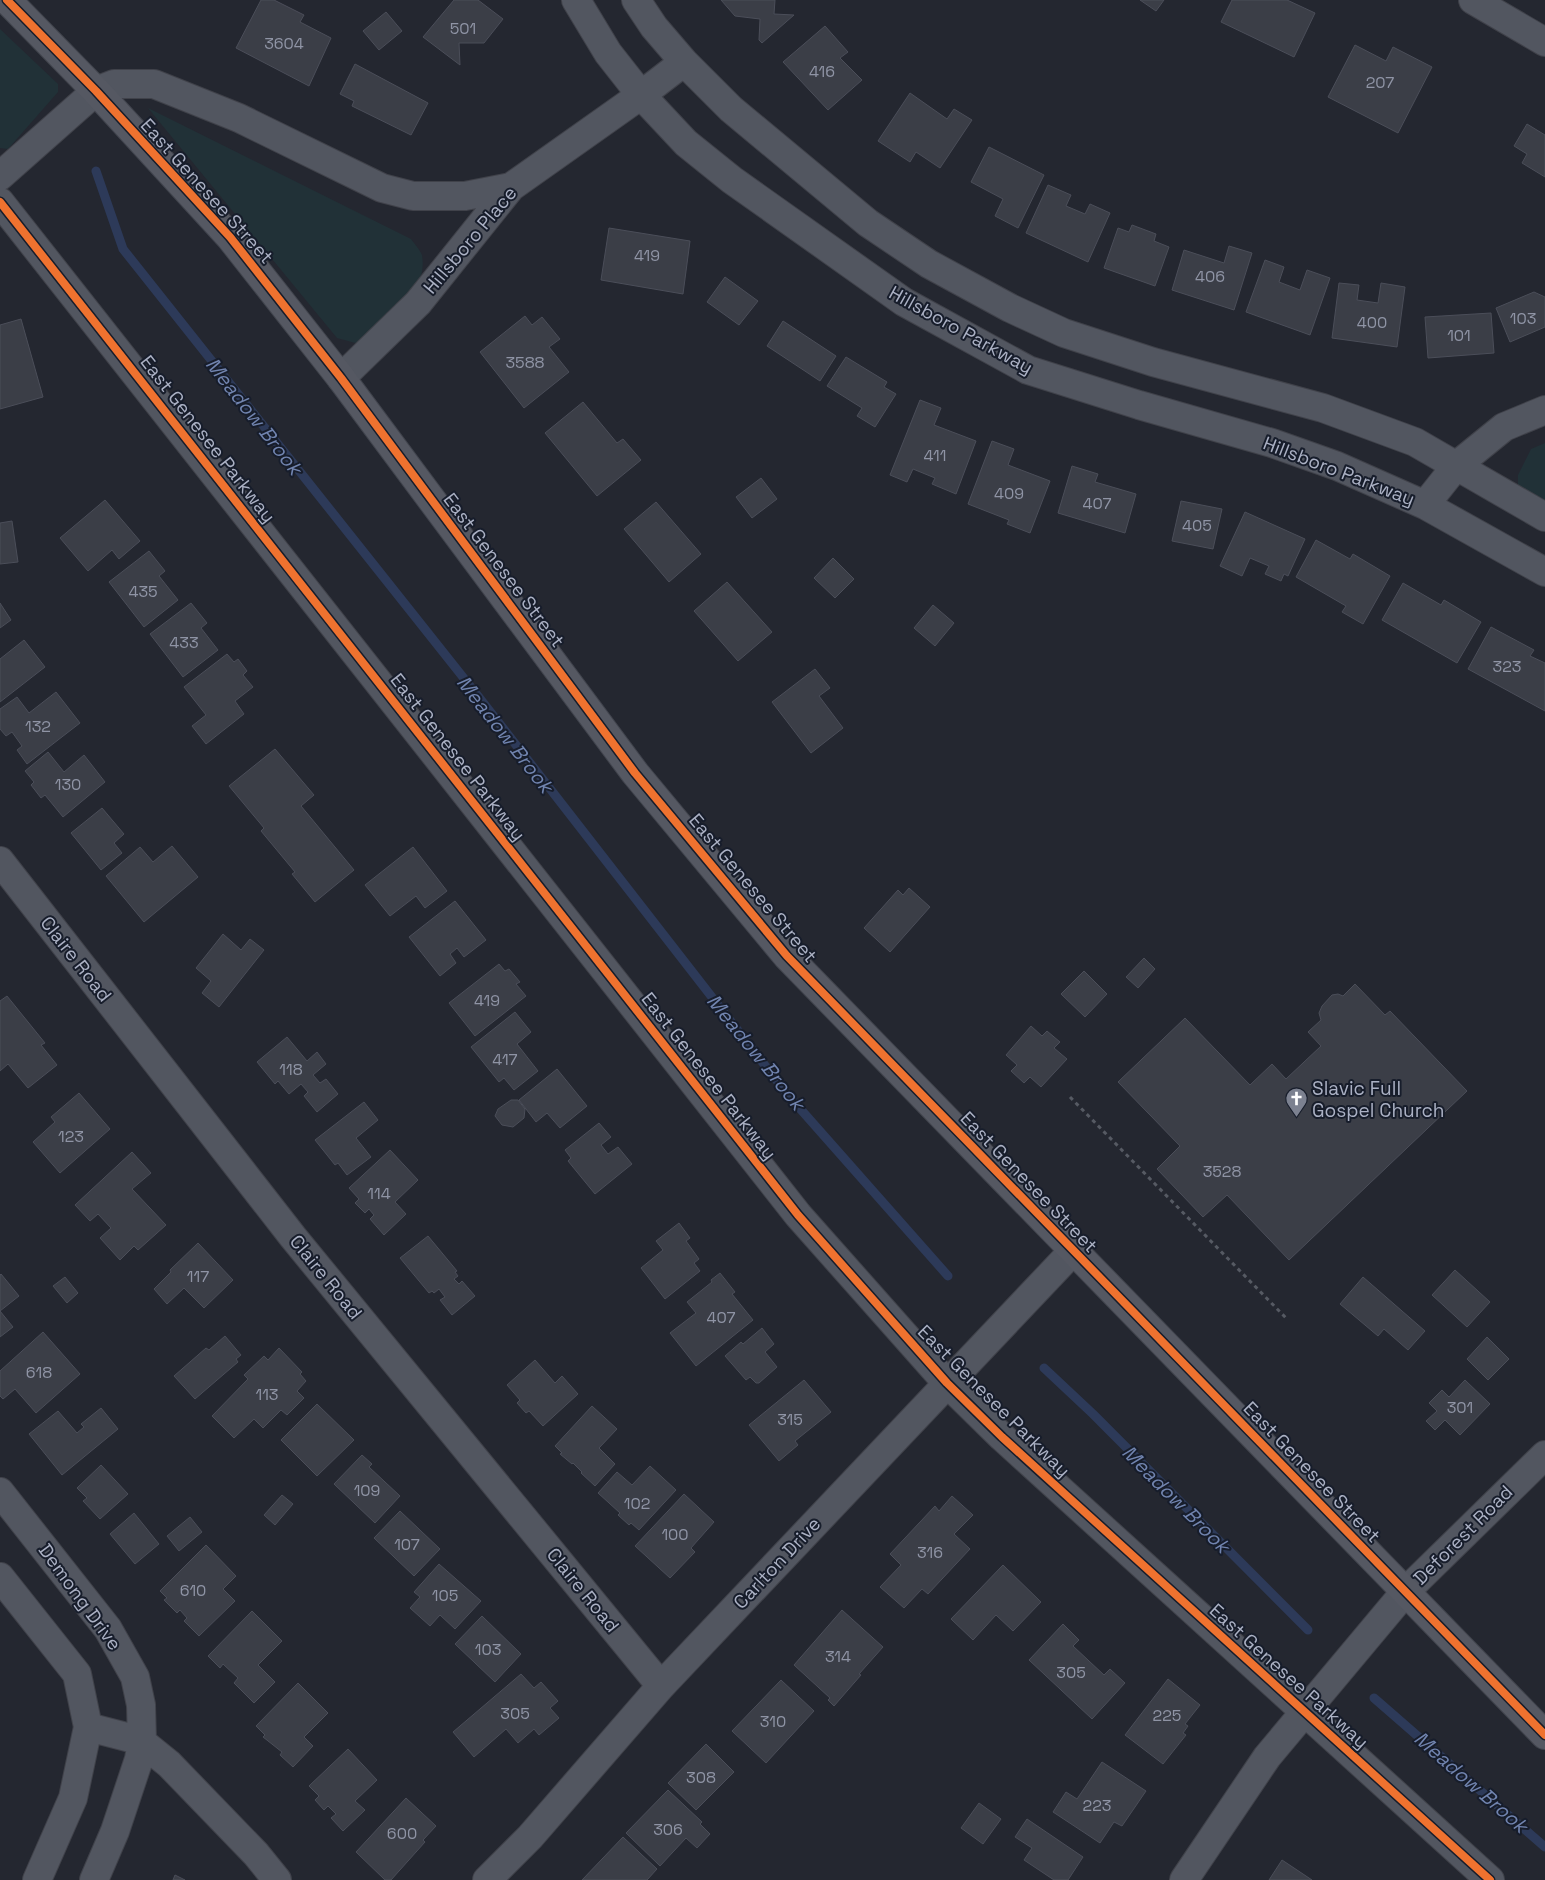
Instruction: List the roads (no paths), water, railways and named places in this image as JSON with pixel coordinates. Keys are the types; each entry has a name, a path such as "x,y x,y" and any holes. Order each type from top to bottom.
{"main road":[{"name":"East Genesee Street","path":"7,0 96,92 230,237 341,378 635,772 787,956 1545,1736"}],"street":[{"name":"Hillsboro Parkway","path":"576,0 608,53 641,95 686,143 732,180 896,297 1028,370 1139,405 1272,443 1336,466 1425,505 1545,572"},
{"path":"636,0 654,27 684,62 731,109 868,223 928,264 1010,308 1064,333 1135,356 1323,408 1414,442 1545,517"},
{"path":"1473,0 1545,42"},
{"name":"Hillsboro Place","path":"341,378 418,303 511,187 641,95 684,62"},
{"path":"0,176 96,92 114,84 154,84 239,118 382,188 413,196 465,196 511,187"},
{"name":"East Genesee Parkway","path":"0,202 798,1215 947,1383 1002,1437 1490,1880"},
{"path":"1425,505 1456,466 1504,427 1545,410"},
{"name":"Claire Road","path":"0,861 293,1237 661,1686"},
{"name":"Carlton Drive","path":"487,1880 530,1837 661,1686 1073,1250"},
{"name":"Deforest Road","path":"1184,1880 1267,1757 1405,1592 1545,1455"},
{"name":"Demong Drive","path":"0,1492 108,1629 136,1677 141,1704 142,1741 139,1759 115,1831 94,1880"},
{"path":"0,1577 77,1674 88,1727 73,1798 37,1880"},
{"path":"88,1727 142,1741 175,1771 256,1854 277,1880"}],"waterway":[{"name":"Meadow Brook","path":"96,171 123,249 478,696 788,1095 948,1276"},
{"name":"Meadow Brook","path":"1044,1368 1093,1414 1308,1630"},
{"name":"Meadow Brook","path":"1374,1698 1545,1847"}],"place":[{"name":"Slavic Full Gospel Church","path":"1296,1118"}]}
